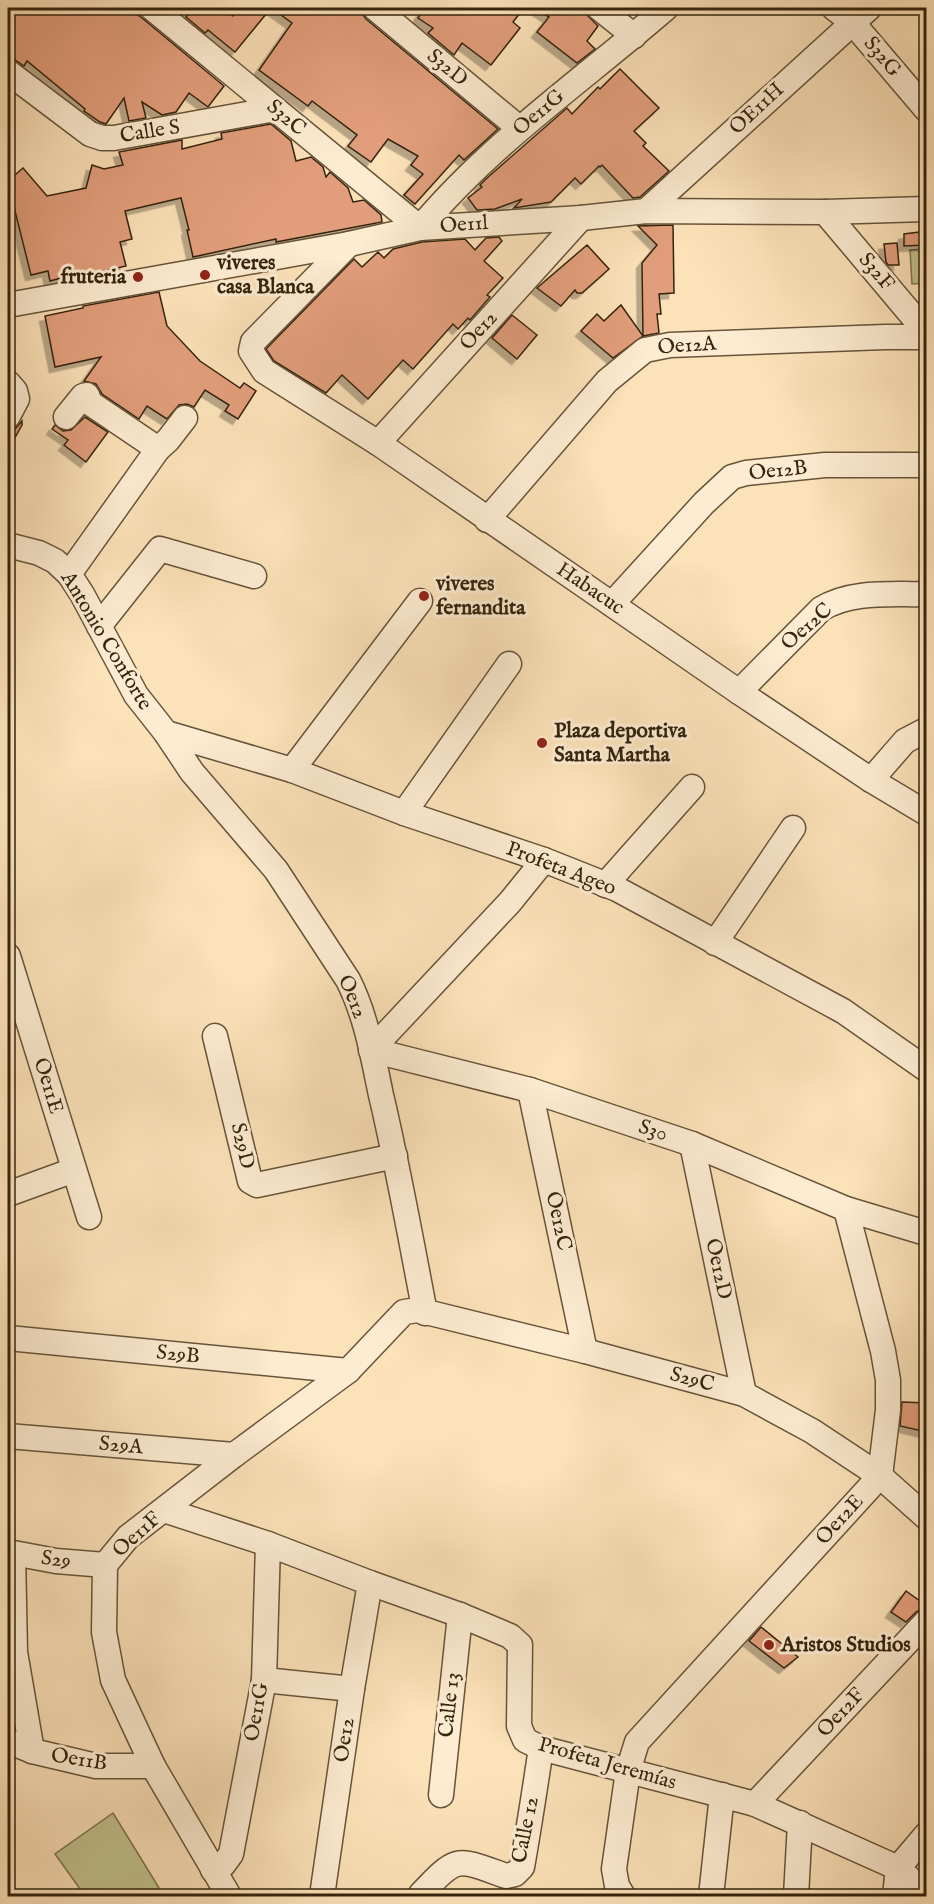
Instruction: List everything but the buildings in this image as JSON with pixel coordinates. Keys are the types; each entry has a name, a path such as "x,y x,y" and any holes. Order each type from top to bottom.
{"street":[{"name":"S32C","path":"152,8 420,228"},
{"name":"S32D","path":"375,8 519,128"},
{"path":"599,8 634,36"},
{"name":"Oe11G","path":"420,228 440,204 519,128 666,8"},
{"name":"S32G","path":"852,12 927,110"},
{"name":"OE11H","path":"646,211 852,12"},
{"name":"Calle S","path":"8,72 90,134 102,138 126,136 275,109"},
{"name":"Oe11l","path":"8,305 349,244 420,228 581,218 646,211 825,212 927,208"},
{"name":"S32F","path":"825,212 927,332"},
{"name":"Oe12","path":"378,444 581,218"},
{"name":"Habacuc","path":"349,244 253,342 251,351 264,372 378,444 871,780 927,813"},
{"name":"Oe12A","path":"487,520 607,381 645,350 670,345 927,337"},
{"path":"8,383 15,391 17,399 8,416"},
{"path":"66,417 83,396 87,395 90,403 158,449"},
{"path":"69,574 158,449 185,418"},
{"name":"Oe12B","path":"612,604 704,503 732,477 746,473 825,465 927,465"},
{"name":"Antonio Conforte","path":"8,545 39,553 55,561 69,574 136,695 166,733"},
{"path":"99,626 160,549 254,576"},
{"name":"Oe12C","path":"739,692 821,609 832,602 864,596 927,594"},
{"path":"292,770 420,601"},
{"path":"404,813 509,664"},
{"path":"871,780 905,741 927,730"},
{"name":"Oe12","path":"166,733 196,777 276,870 340,966 352,988 371,1050 395,1156 425,1313"},
{"name":"Profeta Ageo","path":"166,733 292,770 404,813 544,860 617,889 843,1011 927,1069"},
{"path":"606,885 692,787"},
{"path":"715,943 793,828"},
{"path":"371,1050 510,902 544,860"},
{"name":"Oe11E","path":"8,956 89,1217"},
{"name":"S29D","path":"215,1036 250,1181 253,1184 395,1156"},
{"name":"S30","path":"371,1050 530,1090 692,1144 846,1209 927,1233"},
{"name":"Oe12C","path":"530,1090 585,1351"},
{"name":"Oe12D","path":"692,1144 744,1394"},
{"path":"8,1194 74,1170"},
{"name":"Oe12E","path":"623,1896 617,1886 614,1869 628,1771 637,1742 879,1476 888,1410 888,1380 883,1351 846,1209"},
{"name":"Oe11F","path":"229,1896 153,1766 113,1680 104,1632 105,1565 128,1537 348,1371 404,1312 418,1310 425,1313"},
{"name":"S29C","path":"425,1313 585,1351 744,1394 812,1431 879,1476 927,1517"},
{"name":"S29B","path":"8,1338 348,1371"},
{"name":"S29A","path":"8,1436 234,1455"},
{"name":"Profeta Jeremías","path":"164,1509 268,1544 460,1615 510,1636 520,1645 519,1726 525,1740 541,1748 755,1804 898,1868 927,1894"},
{"name":"Oe11G","path":"213,1870 223,1865 231,1854 264,1680 268,1544"},
{"path":"10,1553 15,1652 32,1751"},
{"name":"S29","path":"10,1553 56,1561 105,1565"},
{"name":"Oe12","path":"322,1896 370,1583"},
{"name":"Calle 13","path":"441,1795 460,1615"},
{"name":"Oe12F","path":"755,1804 927,1622"},
{"path":"264,1680 352,1689"},
{"name":"Oe11B","path":"8,1741 32,1751 96,1766 153,1766"},
{"name":"Calle 12","path":"421,1894 444,1870 455,1864 469,1863 506,1876 519,1871 522,1867 533,1807 541,1748"},
{"path":"711,1896 722,1795"},
{"path":"796,1896 800,1823"},
{"path":"896,1896 898,1868 927,1835"}],"green space":[{"path":"926,249 926,283 912,284 910,250"},
{"path":"113,1813 164,1896 85,1896 55,1854"}],"place":[{"name":"viveres casa Blanca","path":"205,275"},
{"name":"fruteria","path":"138,277"},
{"name":"viveres fernandita","path":"424,596"},
{"name":"Plaza deportiva Santa Martha","path":"542,743"},
{"name":"Aristos Studios","path":"769,1645"}]}
